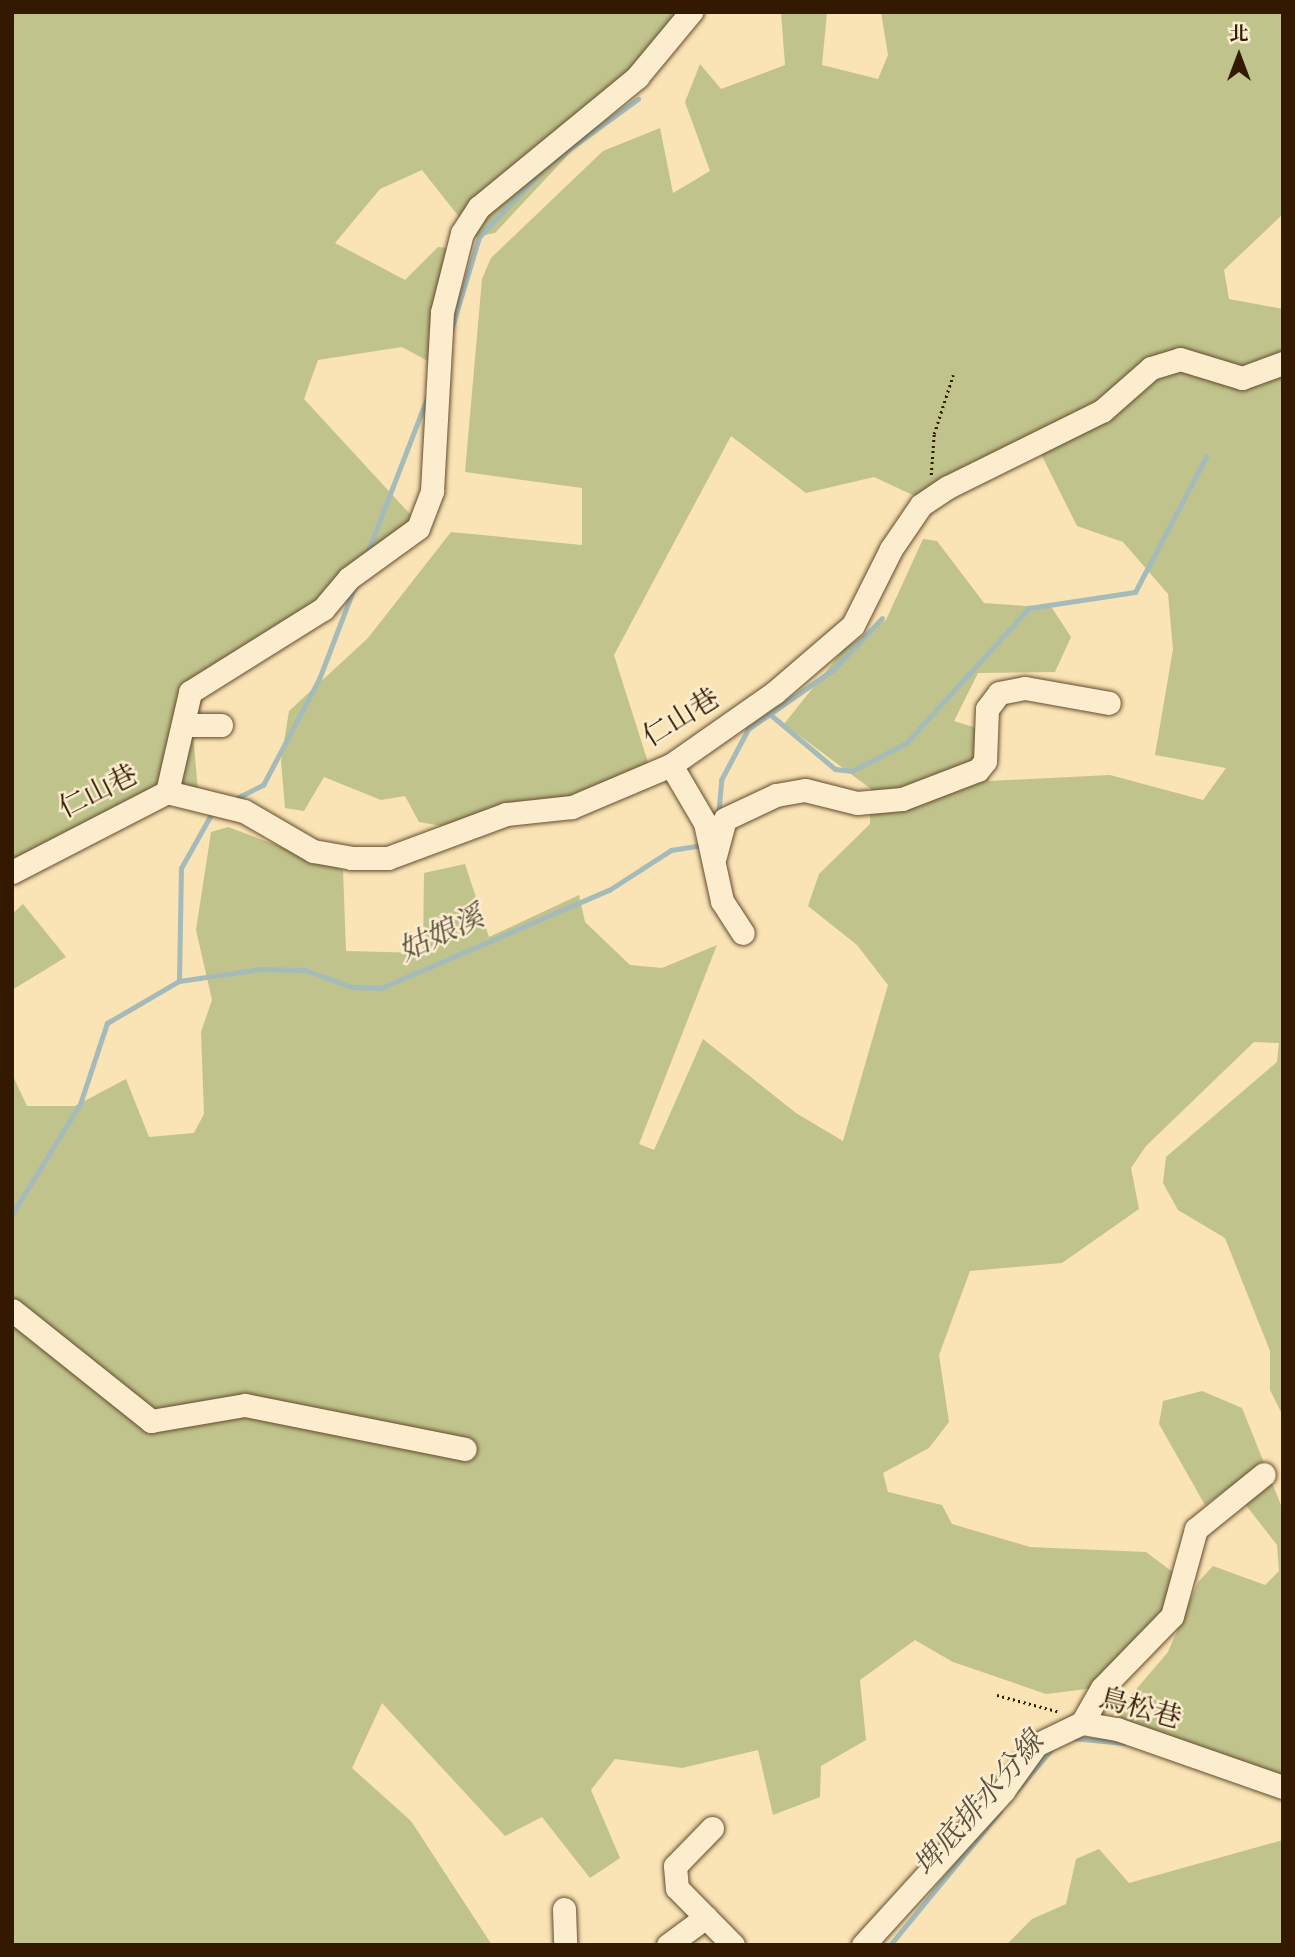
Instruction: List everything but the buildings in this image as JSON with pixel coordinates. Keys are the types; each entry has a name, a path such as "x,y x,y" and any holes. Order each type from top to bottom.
{"lane":[{"path":"167,792 186,726 190,692 209,675 323,609 349,578 418,528 432,491 442,312 462,233 479,207 637,77 691,12"},
{"name":"仁山巷","path":"12,872 167,792 244,811 313,851 388,858 506,814 572,807 671,765 775,693 853,625 891,549 929,500 1102,411 1151,368 1180,359 1242,379 1283,363"},
{"path":"715,856 725,819 776,795 805,790 857,803 902,799 978,770 987,709 999,693 1025,688 1109,703"},
{"path":"186,726 221,725"},
{"path":"671,765 705,823 715,856 722,901 743,933"},
{"path":"12,1310 151,1421 245,1405 465,1449"},
{"path":"1082,1723 1102,1688 1172,1616 1196,1529 1264,1474"},
{"name":"鳥松巷","path":"863,1945 1003,1791 1036,1745 1082,1723 1117,1729 1283,1787"},
{"path":"712,1828 675,1866 677,1888 733,1945"},
{"path":"564,1909 565,1945"},
{"path":"668,1945 706,1917"}],"path":[{"path":"929,500 934,434 953,375"},
{"path":"997,1695 1082,1723"}],"green space":[{"path":"12,12 702,12 495,233 475,237 422,170 380,189 335,243 405,280 438,247 459,249 444,370 402,347 318,360 304,399 421,526 206,688 193,735 198,790 119,820 12,884"},
{"path":"781,12 827,12 822,65 878,79 888,55 881,12 1283,12 1283,214 1224,270 1229,299 1283,309 1283,1416 1270,1390 1270,1351 1225,1238 1178,1210 1163,1183 1166,1157 1277,1062 1279,1043 1254,1042 1146,1146 1131,1168 1139,1209 1062,1263 970,1271 939,1355 949,1422 929,1448 883,1473 888,1492 942,1505 952,1524 1030,1547 1146,1552 1174,1573 1173,1605 1111,1686 1046,1694 953,1662 915,1640 860,1680 866,1740 821,1766 820,1797 773,1815 758,1750 682,1768 615,1759 591,1790 620,1858 590,1878 542,1817 505,1836 382,1703 352,1768 411,1821 492,1945 12,1945 12,1074 27,1106 75,1106 126,1079 149,1137 194,1133 204,1114 201,1032 212,1000 196,930 211,832 228,827 343,870 346,951 423,953 424,873 465,864 489,937 579,895 585,922 630,965 662,968 717,945 639,1144 654,1150 703,1039 796,1113 843,1141 888,985 857,945 808,906 819,874 870,824 871,789 784,724 844,649 886,620 923,539 937,541 984,603 1052,608 1071,637 1055,672 978,673 954,721 989,732 989,781 1110,775 1203,800 1226,768 1155,755 1173,649 1168,594 1123,542 1077,526 1036,444 917,497 874,477 806,493 731,436 614,655 651,772 471,831 419,822 405,796 381,800 324,777 304,811 285,808 281,761 289,711 368,638 451,532 582,545 582,488 465,472 482,279 491,258 603,151 660,128 673,193 710,171 685,102 700,64 721,89 785,65"},
{"path":"23,904 66,957 12,990 12,914"},
{"path":"1202,1391 1242,1408 1283,1510 1283,1775 1120,1721 1116,1713 1168,1652 1198,1582 1213,1566 1265,1585 1279,1571 1277,1545 1231,1486 1205,1505 1159,1424 1163,1401"},
{"path":"1283,1840 1283,1945 1006,1945 1032,1919 1066,1904 1076,1859 1099,1849 1129,1883"}],"waterway":[{"path":"451,330 479,237 546,166 638,99"},
{"path":"366,556 428,395"},
{"path":"772,716 835,769 852,771 906,743 1029,608 1135,592 1206,457"},
{"path":"231,801 263,785 319,679 355,585"},
{"name":"姑娘溪","path":"718,817 721,780 748,729 834,669 882,618"},
{"path":"179,981 181,868 213,811"},
{"name":"姑娘溪","path":"12,1214 80,1104 107,1023 179,981 261,969 305,970 352,987 381,988 609,890 671,850 703,845"},
{"name":"埤底排水分線","path":"1072,1738 1125,1743"},
{"name":"埤底排水分線","path":"1017,1790 1054,1746"},
{"name":"埤底排水分線","path":"890,1945 1000,1811"}]}
